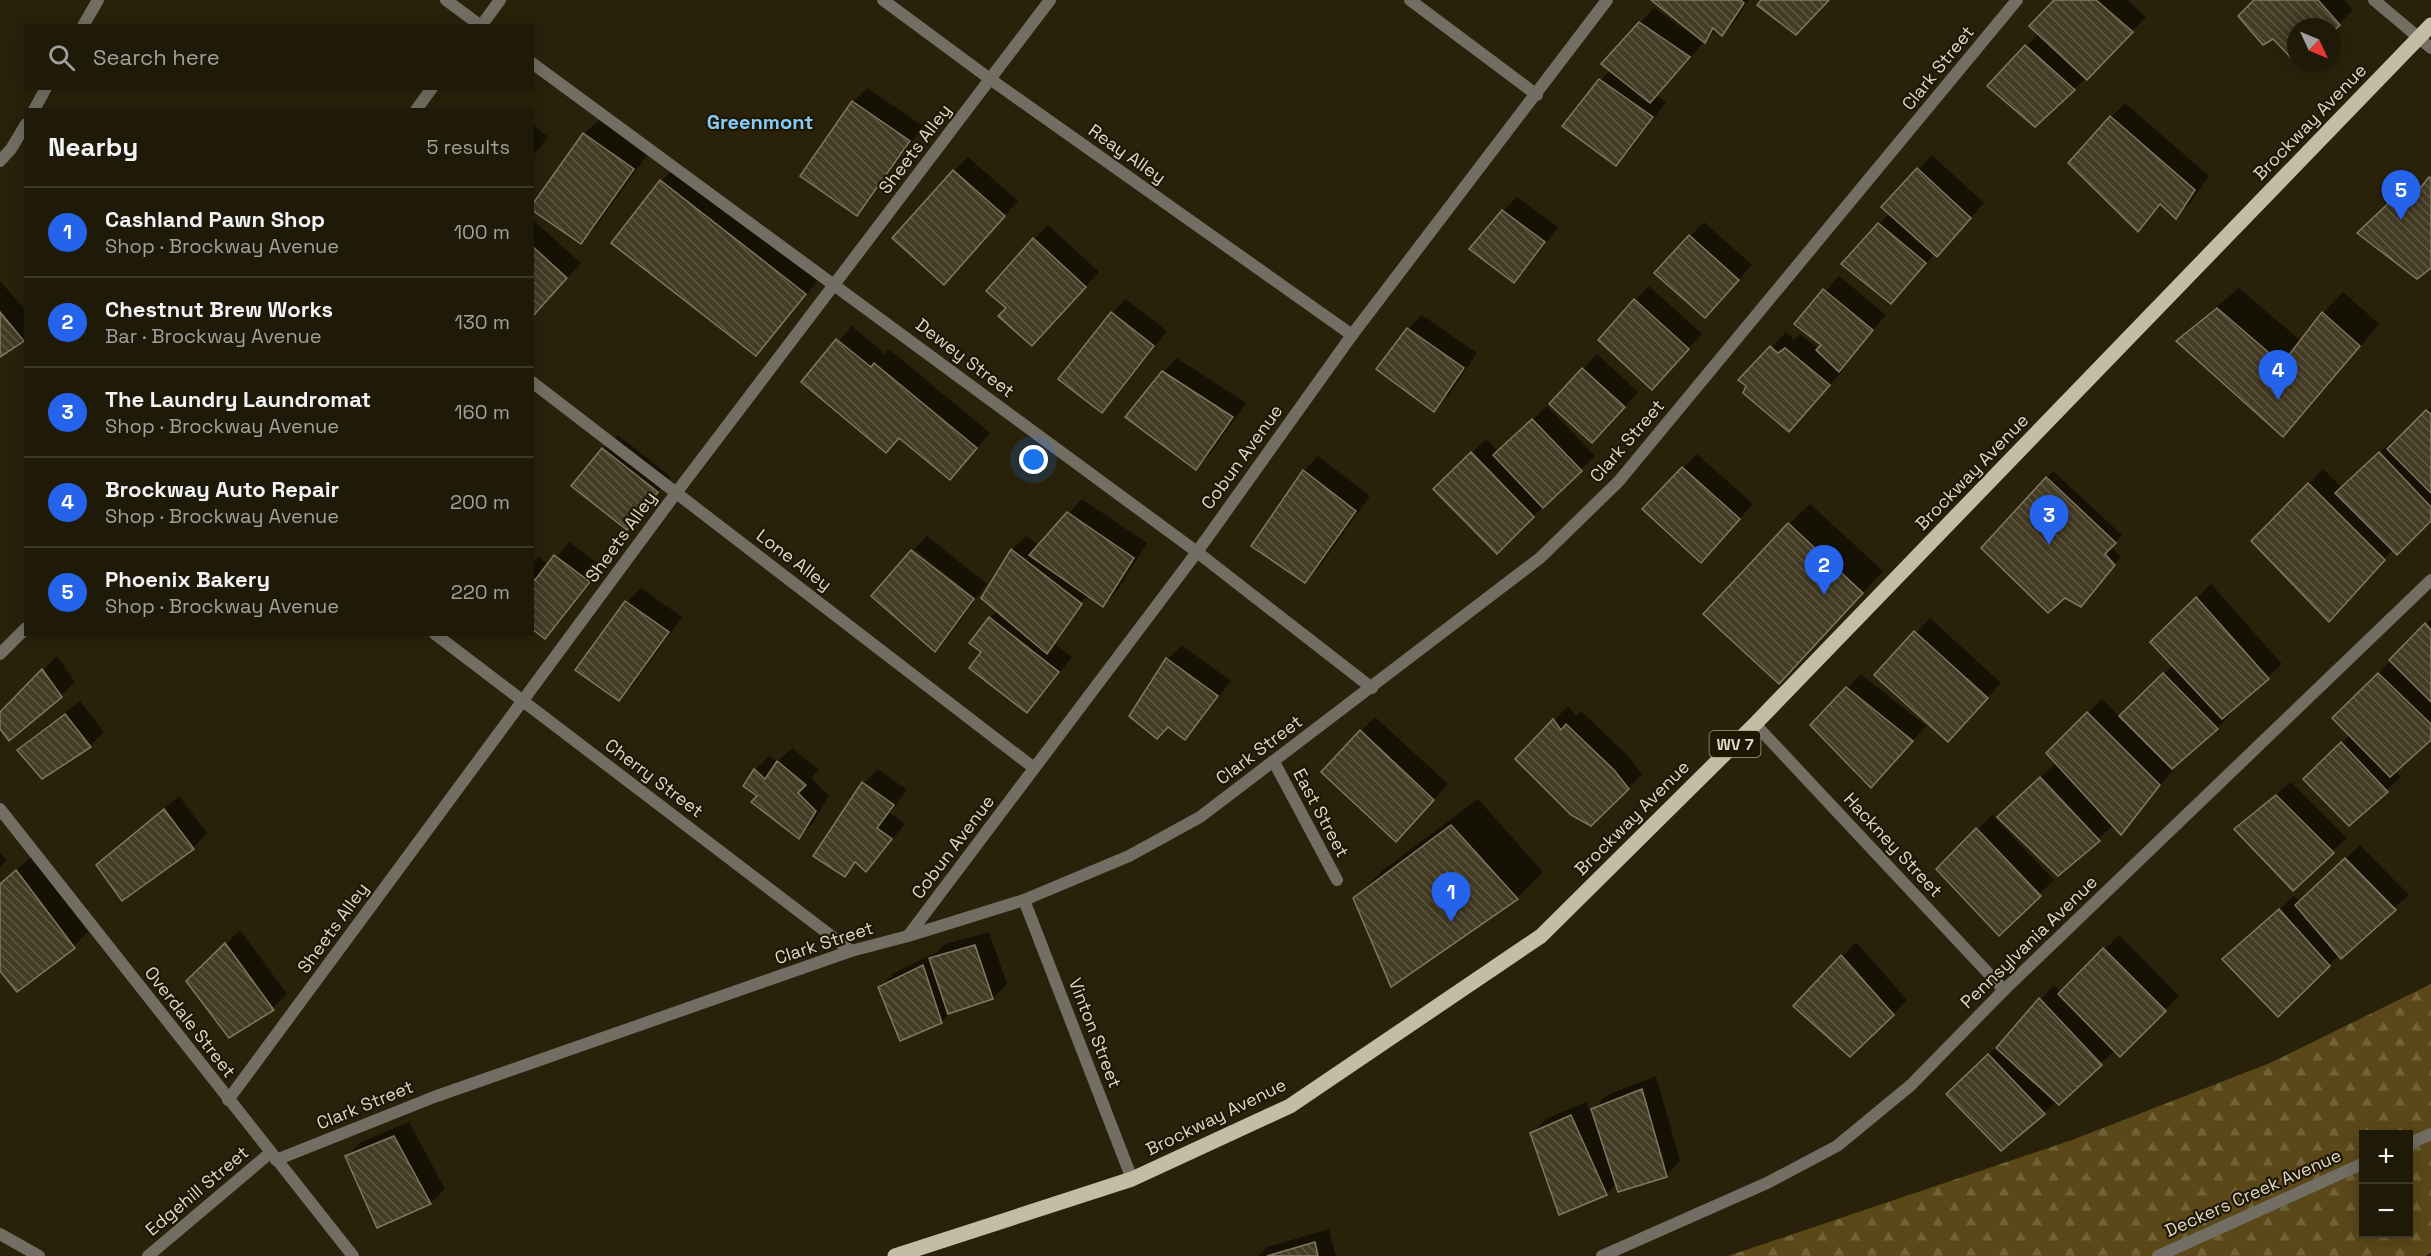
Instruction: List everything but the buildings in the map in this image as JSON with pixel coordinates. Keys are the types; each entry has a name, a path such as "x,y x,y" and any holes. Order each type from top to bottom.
{"main road":[{"name":"Brockway Avenue","path":"895,1256 1131,1179 1290,1106 1541,936 1755,724 2431,25"}],"street":[{"path":"84,24 98,0"},
{"path":"446,0 478,24"},
{"path":"482,24 500,0"},
{"name":"Reay Alley","path":"883,0 990,79 1352,335"},
{"name":"Sheets Alley","path":"228,1100 676,493 1050,0"},
{"path":"1410,0 1537,95"},
{"name":"Cobun Avenue","path":"908,936 1197,552 1352,335 1537,95 1607,0"},
{"name":"Clark Street","path":"273,1157 434,1097 851,951 1024,900 1129,856 1200,817 1540,558 1619,481 2017,0"},
{"path":"2374,0 2431,48"},
{"name":"Dewey Street","path":"534,64 1197,552 1372,688"},
{"path":"35,108 45,90"},
{"path":"417,108 431,90"},
{"path":"0,161 11,149 24,127"},
{"name":"Lone Alley","path":"534,384 1034,768"},
{"name":"Pennsylvania Avenue","path":"1602,1256 1767,1183 1837,1146 1911,1085 2004,990 2431,580"},
{"path":"0,654 24,630"},
{"name":"Cherry Street","path":"438,636 851,951"},
{"name":"Hackney Street","path":"1755,724 2004,990"},
{"name":"East Street","path":"1274,762 1337,880"},
{"name":"Overdale Street","path":"0,809 353,1256"},
{"name":"Vinton Street","path":"1024,900 1131,1179"},
{"path":"2413,1142 2431,1134"},
{"name":"Edgehill Street","path":"148,1256 273,1157"},
{"name":"Deckers Creek Avenue","path":"2158,1256 2359,1165"},
{"path":"0,1234 39,1256"}],"green space":[{"path":"2431,984 2431,1252 2426,1256 1728,1256 2072,1140 2270,1063"}],"place":[{"name":"Phoenix Bakery","path":"2401,220"},
{"name":"Brockway Auto Repair","path":"2278,400"},
{"name":"The Laundry Laundromat","path":"2049,545"},
{"name":"Chestnut Brew Works","path":"1824,595"},
{"name":"Cashland Pawn Shop","path":"1451,922"}],"district":[{"name":"Greenmont","path":"760,122"}]}
